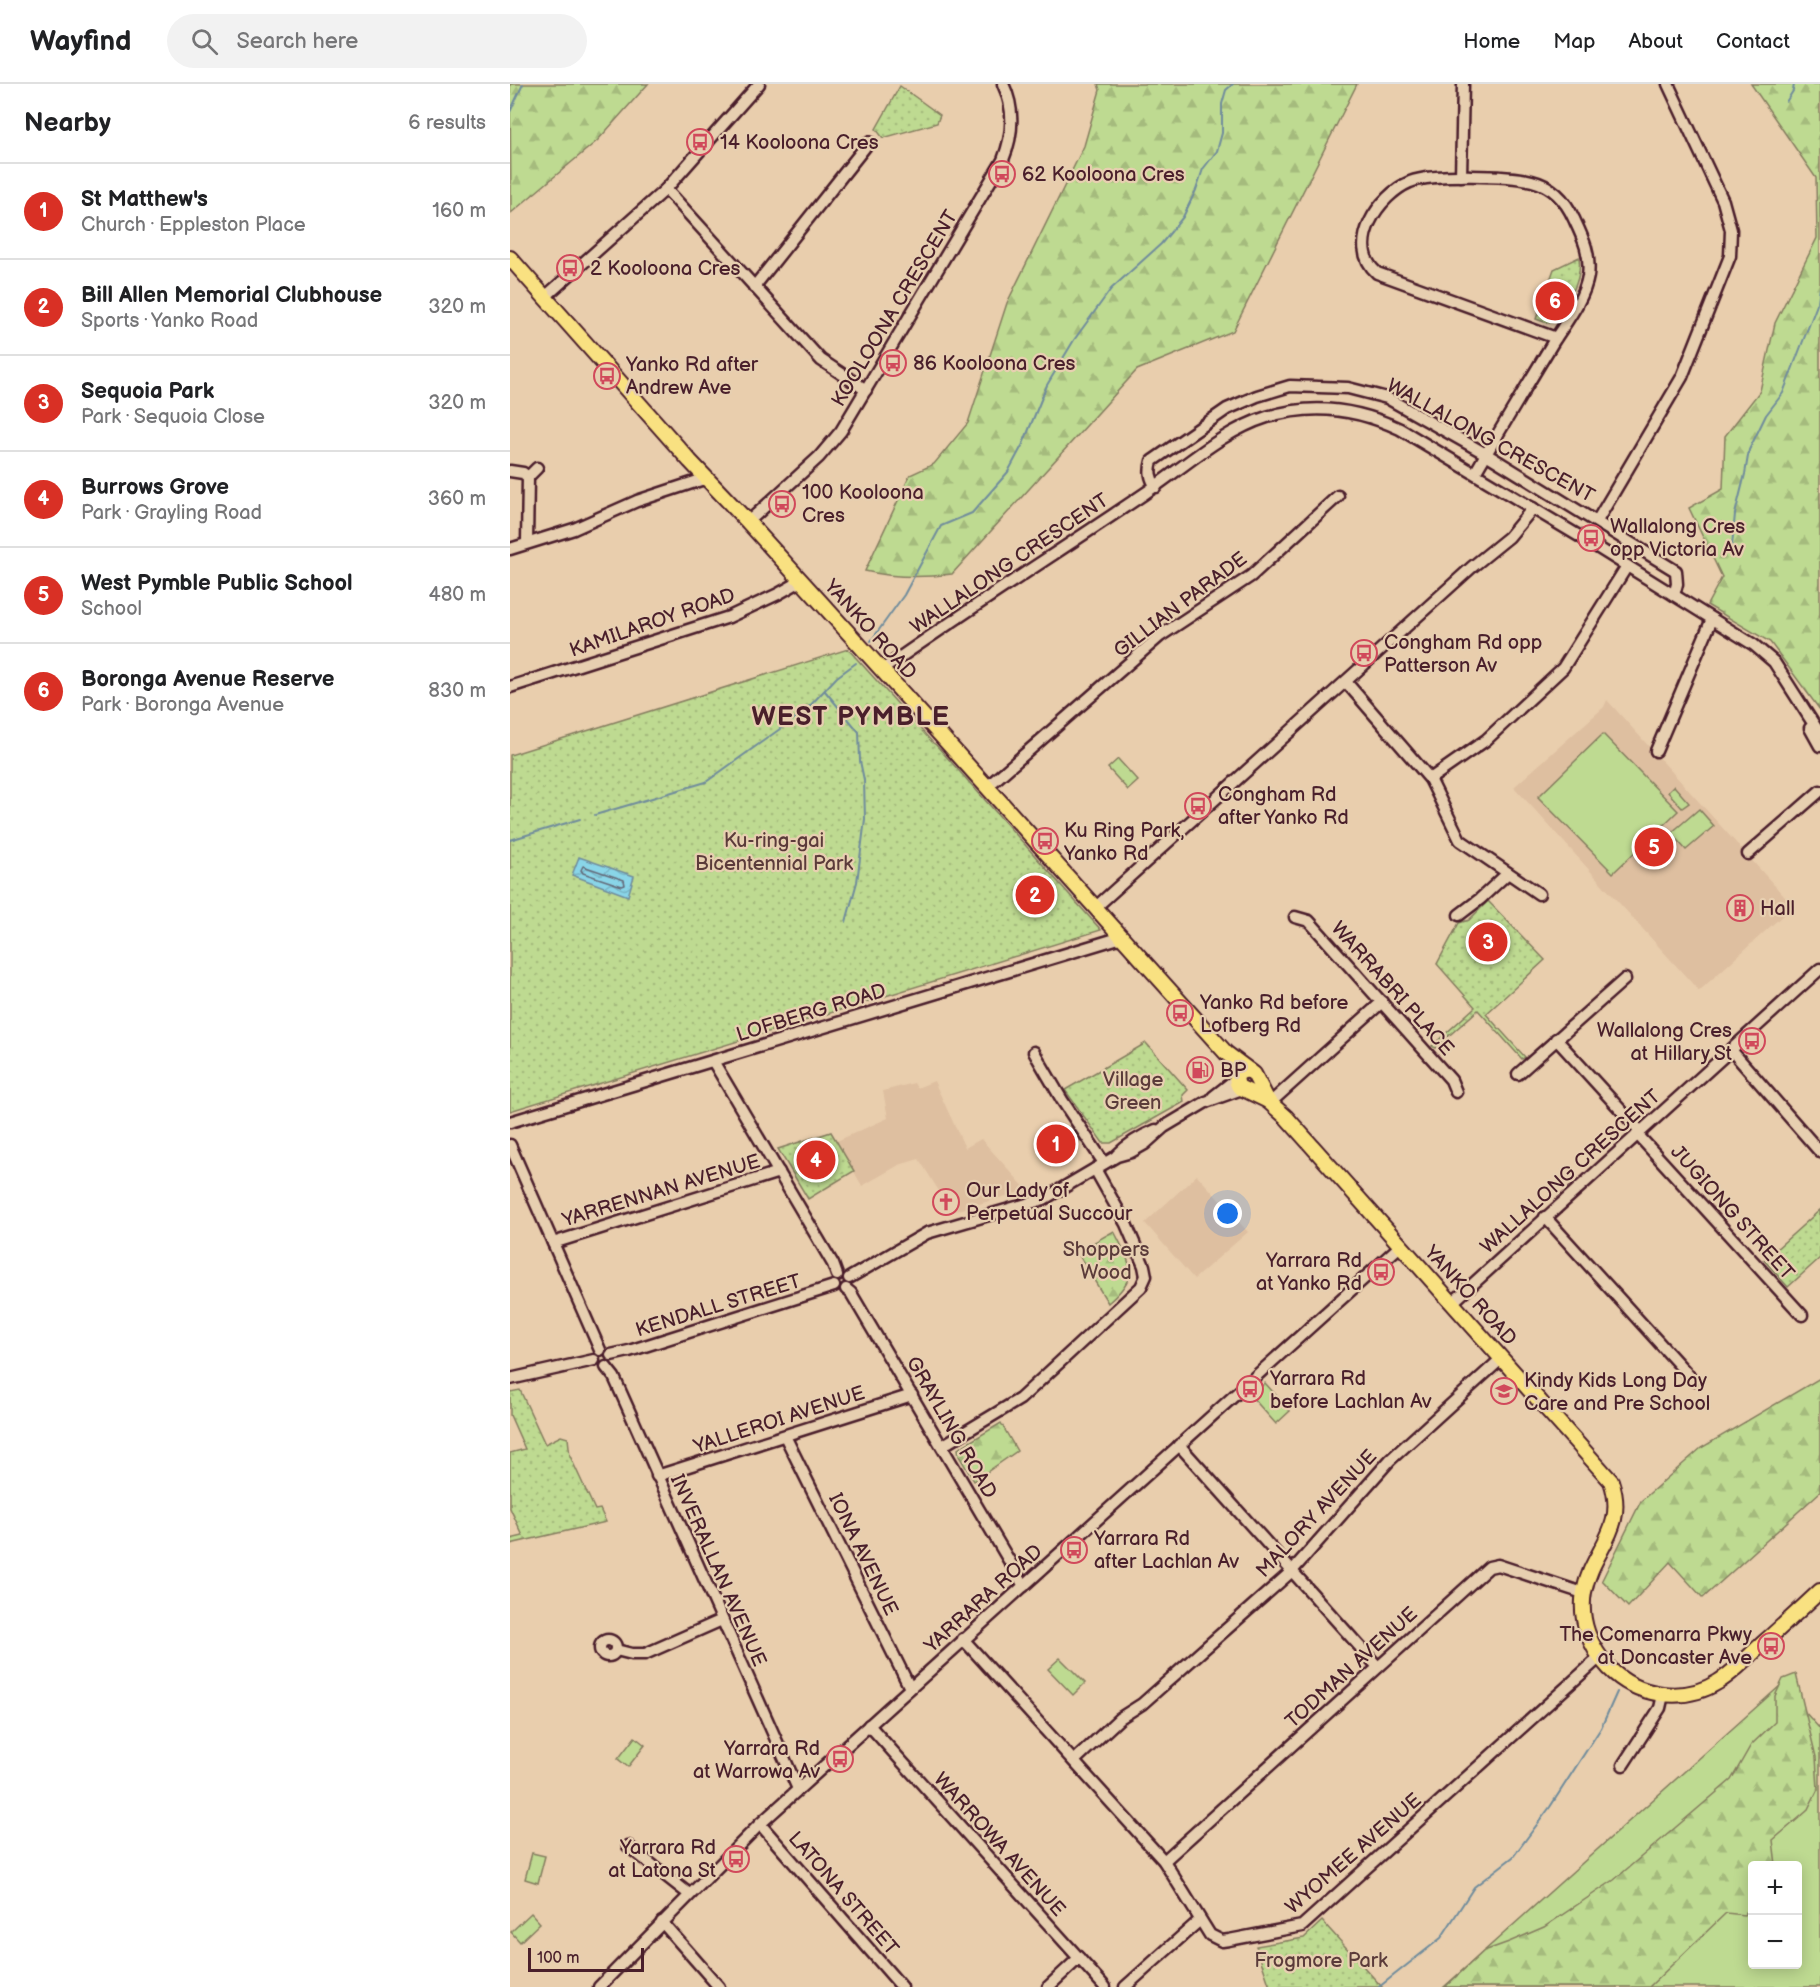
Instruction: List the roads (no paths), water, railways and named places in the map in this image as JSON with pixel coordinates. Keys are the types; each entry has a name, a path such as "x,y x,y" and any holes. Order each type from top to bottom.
{"main road":[{"name":"YANKO ROAD","path":"510,258 1226,1053 1253,1075 1269,1102"},
{"name":"YANKO ROAD","path":"1226,1053 1240,1084 1269,1102 1286,1117 1611,1481 1616,1514 1584,1593"},
{"path":"1240,1084 1253,1087 1253,1075"},
{"path":"1584,1593 1586,1627 1600,1657 1615,1674 1626,1682 1663,1695 1677,1695 1704,1689 1717,1683 1818,1598"}],"street":[{"path":"545,297 666,189 759,84"},
{"name":"KOOLOONA CRESCENT","path":"748,522 819,457 841,431 1003,160 1011,137 1012,116 1003,84"},
{"path":"1461,176 1463,84"},
{"path":"1597,521 1682,377 1730,256 1731,230 1723,201 1668,84"},
{"path":"754,287 869,142"},
{"path":"1475,472 1556,338 1585,286 1589,267 1588,252 1569,207 1556,193 1539,183 1518,179 1461,176 1415,180 1395,190 1379,207 1368,228 1364,249 1370,267 1377,273 1556,338"},
{"path":"666,189 820,360 866,390"},
{"name":"WALLALONG CRESCENT","path":"1156,486 1151,479 1152,461 1227,409 1257,396 1290,386 1348,388 1387,398 1486,454 1676,571 1677,584 1674,595"},
{"name":"WALLALONG CRESCENT","path":"882,670 1156,486 1238,428 1294,410 1321,409 1344,411 1381,420 1475,472 1768,655 1820,734"},
{"path":"528,477 537,468"},
{"path":"510,471 523,473 528,477 530,484 526,543"},
{"path":"510,549 574,529 637,501 707,478"},
{"name":"GILLIAN PARADE","path":"987,788 1160,636 1251,576 1338,496"},
{"path":"1096,907 1472,567 1509,537 1533,508"},
{"path":"1430,779 1486,740 1563,668 1627,566"},
{"name":"KAMILAROY ROAD","path":"510,687 729,618 801,581"},
{"path":"1656,751 1712,619"},
{"path":"1346,682 1430,779 1460,840 1539,894"},
{"name":"WALLALONG CRESCENT","path":"1808,716 1809,727 1820,746"},
{"path":"1748,854 1820,791"},
{"path":"1459,915 1508,873"},
{"name":"WARRABRI PLACE","path":"1295,917 1309,921 1452,1080 1456,1092"},
{"name":"LOFBERG ROAD","path":"510,1122 1122,937"},
{"name":"WALLALONG CRESCENT","path":"1452,1303 1820,969"},
{"path":"1518,1074 1625,979"},
{"path":"1269,1102 1382,1002"},
{"name":"JUGIONG STREET","path":"1556,1039 1802,1315"},
{"path":"1731,1050 1820,1152"},
{"path":"942,1446 1020,1399 1141,1287 1146,1276 1144,1266 1099,1166 1034,1052"},
{"path":"713,1061 833,1264 838,1289 927,1233 1044,1199 1117,1156 1131,1152 1145,1144 1164,1127 1240,1084"},
{"path":"510,1145 553,1243 611,1360 606,1367 600,1367 594,1360"},
{"name":"YARRENNAN AVENUE","path":"553,1243 779,1172"},
{"path":"1545,1217 1693,1380"},
{"name":"YARRARA ROAD","path":"599,1987 760,1824 1400,1246"},
{"name":"KENDALL STREET","path":"606,1352 629,1351 836,1280"},
{"name":"GRAYLING ROAD","path":"848,1283 851,1293 1024,1586"},
{"path":"594,1360 595,1355 606,1352"},
{"name":"MALORY AVENUE","path":"1074,1761 1120,1718 1142,1704 1291,1572 1390,1460 1502,1358"},
{"path":"510,1379 594,1360"},
{"name":"INVERALLAN AVENUE","path":"606,1367 614,1377 798,1789"},
{"name":"YALLEROI AVENUE","path":"657,1476 912,1395"},
{"name":"IONA AVENUE","path":"785,1436 910,1688"},
{"path":"1179,1445 1378,1667"},
{"name":"TODMAN AVENUE","path":"1164,1861 1493,1565 1584,1593"},
{"path":"616,1650 645,1654 722,1620"},
{"name":"WYOMEE AVENUE","path":"963,1639 1164,1861 1210,1935 1222,1941 1302,1926 1600,1657"},
{"path":"1623,1765 1660,1708 1663,1695"},
{"name":"WARROWA AVENUE","path":"869,1725 1105,1987"},
{"name":"LATONA STREET","path":"760,1824 902,1987"},
{"path":"628,1846 689,1894"},
{"path":"1125,1987 1200,1920"},
{"path":"662,1922 719,1987"},
{"path":"1048,1987 1079,1958"}],"water":[{"path":"579,857 634,876 628,896 572,875"}],"waterway":[{"path":"510,112 523,84"},
{"path":"871,641 904,595 941,526 972,513 1008,472 1023,444 1047,385 1074,340 1111,289 1161,244 1183,217 1203,169 1217,151 1222,133 1222,104 1226,90 1233,84"},
{"path":"1786,102 1793,91 1794,84"},
{"path":"1732,546 1735,514 1749,450 1766,415 1783,393 1818,302 1820,288"},
{"path":"595,815 706,782 805,711 837,677 856,663"},
{"path":"825,691 859,732 860,761 864,780 865,819 857,882 846,922"},
{"path":"510,840 580,819"},
{"path":"1379,1987 1441,1938 1474,1887 1513,1857 1550,1807 1601,1728 1617,1692"}],"place":[{"name":"14 Kooloona Cres","path":"700,142"},
{"name":"62 Kooloona Cres","path":"1002,174"},
{"name":"2 Kooloona Cres","path":"570,268"},
{"name":"Boronga Avenue Reserve","path":"1555,301"},
{"name":"86 Kooloona Cres","path":"893,363"},
{"name":"Yanko Rd after Andrew Ave","path":"607,376"},
{"name":"100 Kooloona Cres","path":"782,504"},
{"name":"Wallalong Cres opp Victoria Av","path":"1591,538"},
{"name":"Congham Rd opp Patterson Av","path":"1364,653"},
{"name":"Congham Rd after Yanko Rd","path":"1198,806"},
{"name":"Ku Ring Park, Yanko Rd","path":"1045,841"},
{"name":"West Pymble Public School","path":"1654,847"},
{"name":"Bill Allen Memorial Clubhouse","path":"1035,895"},
{"name":"Hall","path":"1740,908"},
{"name":"Sequoia Park","path":"1488,942"},
{"name":"Yanko Rd before Lofberg Rd","path":"1180,1013"},
{"name":"Wallalong Cres at Hillary St","path":"1752,1041"},
{"name":"BP","path":"1200,1070"},
{"name":"St Matthew's","path":"1056,1144"},
{"name":"Burrows Grove","path":"816,1160"},
{"name":"Our Lady of Perpetual Succour","path":"946,1202"},
{"name":"Yarrara Rd at Yanko Rd","path":"1381,1272"},
{"name":"Yarrara Rd before Lachlan Av","path":"1250,1389"},
{"name":"Kindy Kids Long Day Care and Pre School","path":"1504,1391"},
{"name":"Yarrara Rd after Lachlan Av","path":"1074,1550"},
{"name":"The Comenarra Pkwy at Doncaster Ave","path":"1771,1646"},
{"name":"Yarrara Rd at Warrowa Av","path":"840,1759"},
{"name":"Yarrara Rd at Latona St","path":"736,1859"}],"district":[{"name":"WEST PYMBLE","path":"851,716"}],"park label":[{"name":"Ku-ring-gai Bicentennial Park","path":"774,852"},
{"name":"Village Green","path":"1133,1090"},
{"name":"Shoppers Wood","path":"1106,1260"},
{"name":"Frogmore Park","path":"1321,1960"}]}
